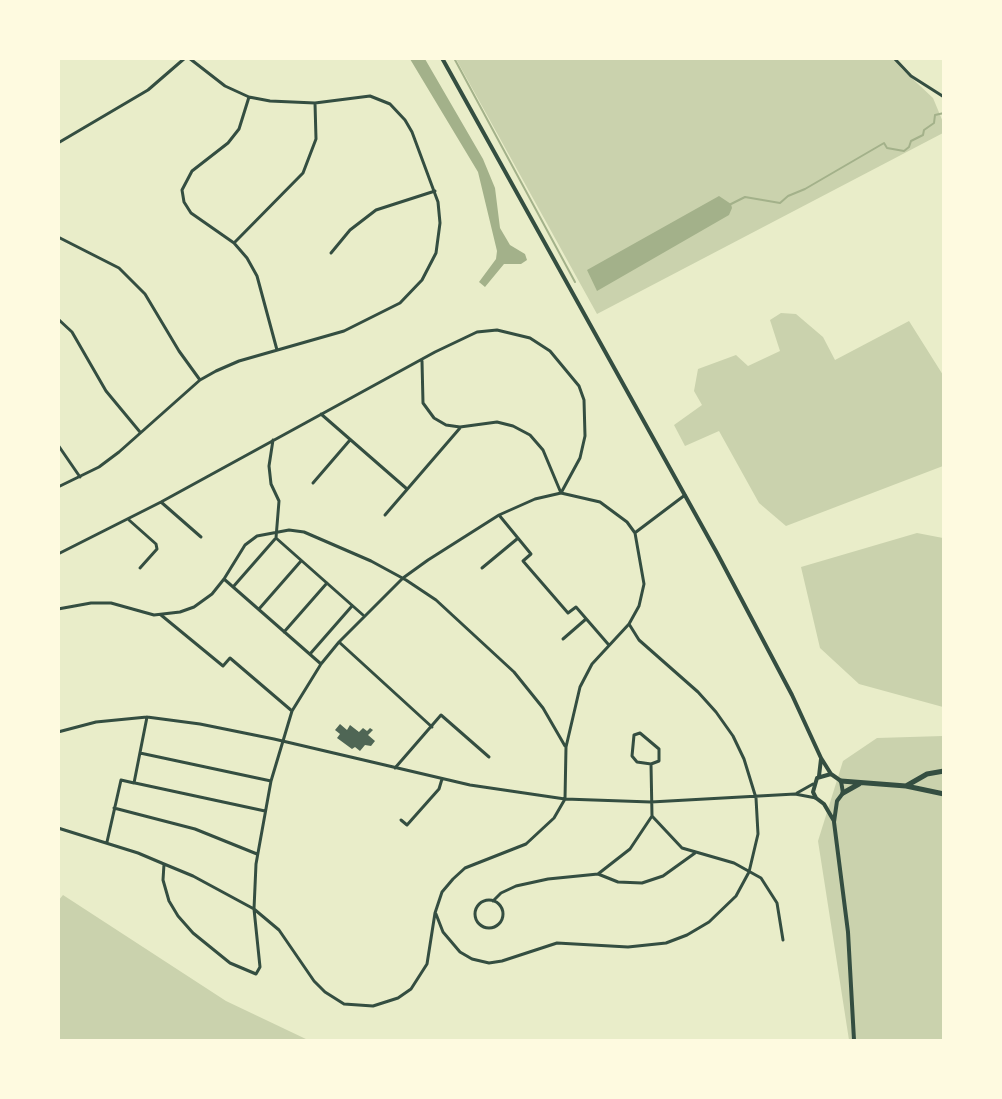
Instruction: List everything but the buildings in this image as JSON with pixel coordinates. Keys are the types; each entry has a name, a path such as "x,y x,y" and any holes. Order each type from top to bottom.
{"highway":[{"path":"906,786 927,774 944,771"},
{"path":"842,781 906,786 944,794"},
{"path":"843,793 861,783"}],"street":[{"path":"58,143 148,90 185,58"},
{"path":"58,487 80,477 119,452 200,380 239,361 344,331 400,303 422,280 436,253 440,223 435,191 412,132 405,120 390,104 370,96 315,104 249,97 225,86 189,58"},
{"path":"442,58 685,495 792,695 821,758 831,774 842,781 843,793 837,801 834,822 847,923 854,1041"},
{"path":"894,58 911,76 944,97"},
{"path":"249,97 239,129 228,143 192,171 182,190 184,202 191,213 234,243 247,258 256,276 277,351"},
{"path":"234,243 303,173 315,139 315,104"},
{"path":"331,253 350,230 376,210 435,191"},
{"path":"58,237 119,268 145,294 200,380"},
{"path":"58,319 72,332 106,391 140,432"},
{"path":"58,554 160,502 469,335 497,330 516,333 550,351 579,386 586,419 580,458 561,493"},
{"path":"422,360 423,403 434,418 446,425 460,427 497,422 513,426 530,435 543,450 561,493"},
{"path":"321,414 407,489"},
{"path":"384,515 460,427"},
{"path":"233,587 276,538 279,501 271,484 269,466 273,440"},
{"path":"313,483 350,440"},
{"path":"58,445 80,477"},
{"path":"58,828 107,842 164,864 254,909 279,930 325,992 353,1006 382,1004 398,998 411,988 427,964 435,913 442,892 465,868 526,844 554,818 566,799 566,747 580,687 592,664 608,644 629,624 639,606 644,584 635,532 627,522 600,502 561,493 536,500 499,515 457,540 403,578 363,615 339,642 321,664 292,711 271,781 258,854 254,909 260,967 256,974 230,963 193,933 178,916 169,901 164,880 164,864"},
{"path":"635,532 685,495"},
{"path":"160,502 201,537"},
{"path":"499,515 531,554 523,561 568,613 576,607 608,644"},
{"path":"128,519 156,544 157,549 140,568"},
{"path":"161,615 194,607 212,594 245,545 257,536 276,532 304,532 332,542 403,578 436,600 506,664 543,708 566,747"},
{"path":"276,538 363,615"},
{"path":"482,568 518,538"},
{"path":"258,610 301,561"},
{"path":"224,579 321,664"},
{"path":"284,632 327,583"},
{"path":"58,609 73,604 111,603 161,615 223,666 230,658 292,711"},
{"path":"310,654 352,606"},
{"path":"563,639 586,619"},
{"path":"435,913 443,932 460,952 472,959 489,963 557,943 643,947 687,935 710,922 736,896 749,872 758,834 756,798 744,759 733,736 716,712 698,692 639,640 629,624"},
{"path":"339,642 432,727"},
{"path":"395,768 441,715 489,757"},
{"path":"134,783 147,717"},
{"path":"58,732 96,722 147,717 200,724 282,740 442,779 566,799 651,802 756,798 795,794 816,798 824,804 834,822"},
{"path":"640,733 659,749 659,761 651,764 637,762 632,756 634,735 640,733"},
{"path":"140,753 271,781"},
{"path":"795,794 813,784 819,776 821,758"},
{"path":"651,764 652,816 670,838 695,853 721,858 761,878 777,903 783,940"},
{"path":"819,776 831,774"},
{"path":"401,820 407,825 439,789 442,779"},
{"path":"107,842 121,780 265,811"},
{"path":"813,784 816,798"},
{"path":"824,804 837,801"},
{"path":"114,808 195,829 258,854"},
{"path":"493,901 501,909 501,920 493,927 485,927 479,923 476,912 482,902 493,901 501,892 516,886 598,874 630,849 652,816"},
{"path":"598,874 618,882 642,883 663,876 695,853"}],"shaded area":[{"path":"410,59 425,59 483,159 495,188 500,228 510,245 525,254 527,260 521,264 504,264 485,287 479,282 496,259 497,251 478,172"},
{"path":"456,59 897,59 901,68 933,98 943,122 943,133 597,314"},
{"path":"719,196 731,204 729,215 597,291 587,270"},
{"path":"781,313 796,314 823,337 835,360 909,321 943,375 943,466 786,526 759,503 719,431 685,446 674,425 702,405 694,391 698,369 736,355 748,366 780,351 770,320"},
{"path":"917,533 943,538 943,707 859,684 820,648 801,567"},
{"path":"943,736 943,1040 849,1040 818,841 843,761 877,738"},
{"path":"63,895 226,1001 308,1040 59,1040 58,901"}],"waterway":[{"path":"454,58 575,282"},
{"path":"731,204 745,197 780,203 788,196 805,189 884,143 887,148 904,151 909,147 911,141 923,135 924,130 934,123 935,115 944,113"}]}
